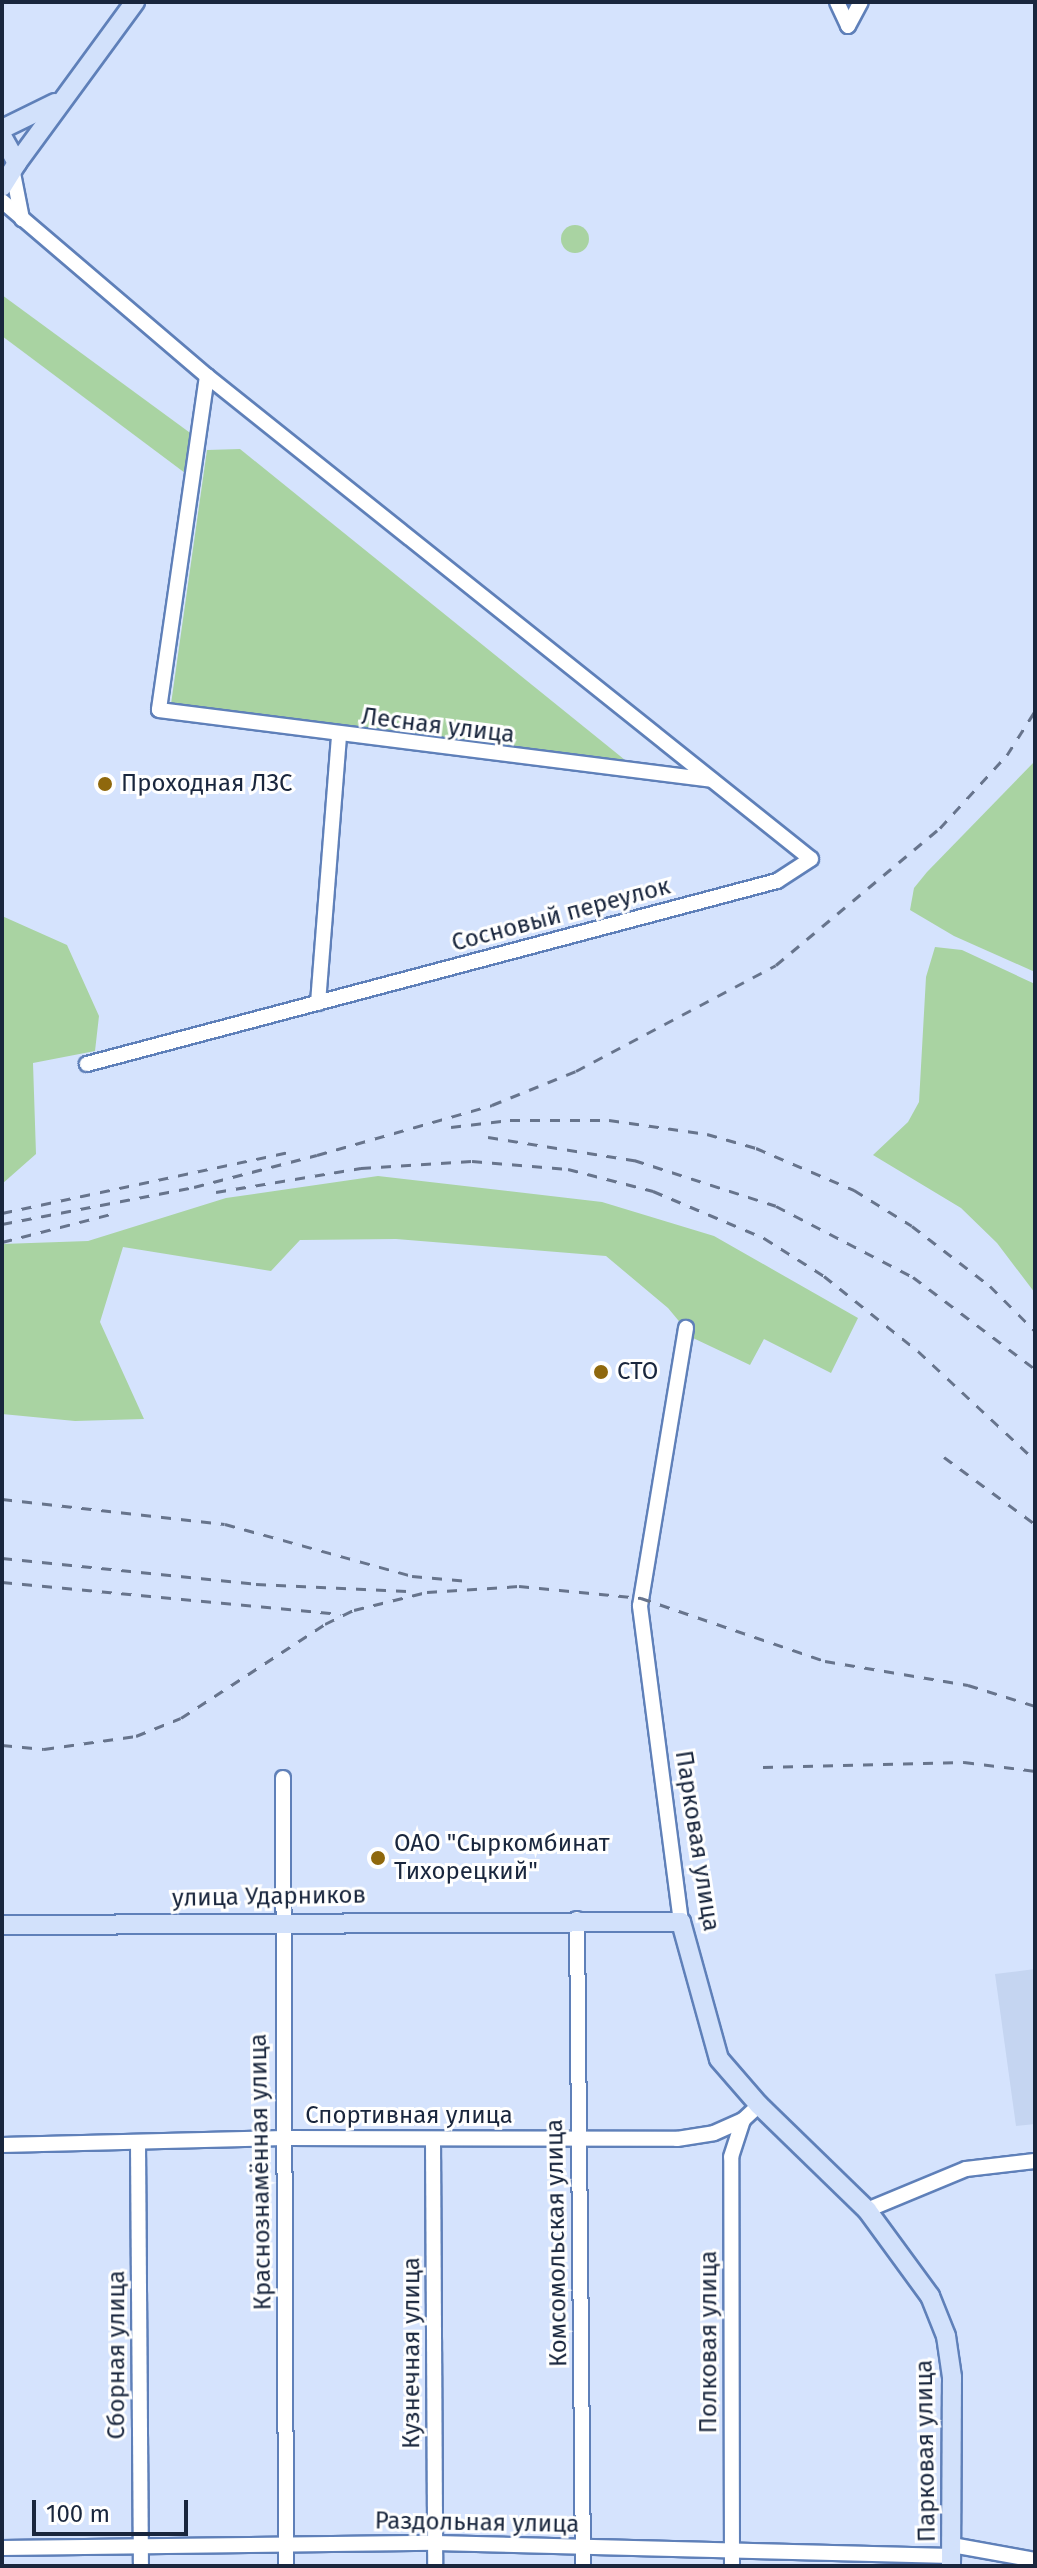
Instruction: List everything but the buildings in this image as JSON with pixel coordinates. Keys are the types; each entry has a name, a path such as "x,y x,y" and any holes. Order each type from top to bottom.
{"main road":[{"path":"11,174 135,2"},
{"path":"2,129 27,121 68,94"},
{"path":"2,136 11,174"},
{"name":"улица Ударников","path":"2,1925 577,1919 681,1922"},
{"name":"Парковая улица","path":"681,1922 719,2059 759,2105 867,2210 905,2256 946,2336 952,2377 952,2555"}],"street":[{"path":"837,2 848,26 861,2"},
{"path":"11,174 23,223"},
{"path":"2,201 23,223 207,376 713,780"},
{"path":"2,221 23,223"},
{"name":"Лесная улица","path":"207,376 159,710 339,736 713,780"},
{"path":"318,1003 339,736"},
{"name":"Сосновый переулок","path":"87,1064 777,881 811,859 713,780"},
{"name":"Парковая улица","path":"681,1922 640,1606 686,1328"},
{"name":"Краснознамённая улица","path":"283,1778 279,1921 285,2138 286,2566"},
{"name":"Комсомольская улица","path":"577,1919 583,2566"},
{"name":"Спортивная улица","path":"2,2145 285,2138 433,2141 577,2137 677,2139 714,2133 743,2120 759,2105"},
{"name":"Полковая улица","path":"732,2566 731,2157 743,2120"},
{"name":"Кузнечная улица","path":"433,2141 435,2566"},
{"name":"Сборная улица","path":"138,2144 141,2566"},
{"path":"867,2210 966,2169 1035,2161"},
{"name":"Раздольная улица","path":"2,2548 140,2549 435,2543 732,2547 1035,2560"}],"shaded area":[{"path":"1035,1969 1035,2124 1016,2126 995,1974"}],"green space":[{"path":"575,225 585,229 589,239 585,249 575,253 565,249 561,239 565,229"},
{"path":"2,295 193,435 185,473 2,336"},
{"path":"240,449 625,760 171,704 207,450"},
{"path":"1035,761 1035,972 954,936 910,910 914,888 927,872"},
{"path":"2,916 67,945 99,1016 95,1051 33,1063 36,1154 2,1184"},
{"path":"935,947 962,950 1035,984 1035,1293 997,1243 961,1208 873,1155 908,1122 919,1102 926,977"},
{"path":"378,1176 602,1202 714,1236 858,1318 831,1373 764,1339 750,1365 693,1338 668,1308 606,1256 396,1239 300,1240 271,1271 123,1247 100,1322 144,1419 75,1421 2,1414 2,1244 88,1241 226,1198"}],"railway":[{"path":"2,1224 194,1187 317,1155 492,1105 576,1071 776,965 940,828 1007,755 1035,711"},
{"path":"451,1127 510,1120 609,1120 707,1134 756,1148 854,1190 912,1226 990,1286 1035,1331"},
{"path":"488,1137 634,1160 776,1206 913,1277 1035,1369"},
{"path":"2,1213 288,1152"},
{"path":"216,1192 361,1168 472,1161 568,1169 653,1191 764,1238 824,1276 918,1351 1035,1460"},
{"path":"2,1242 111,1214"},
{"path":"944,1457 1035,1524"},
{"path":"2,1499 225,1524 412,1576 469,1581"},
{"path":"2,1558 256,1584 407,1591"},
{"path":"2,1582 340,1614"},
{"path":"2,1745 44,1749 136,1736 181,1718 325,1624 354,1610 427,1592 519,1586 641,1598 825,1661 968,1685 1035,1706"},
{"path":"763,1767 964,1762 1035,1771"}],"place":[{"name":"Проходная ЛЗС","path":"105,784"},
{"name":"СТО","path":"601,1372"},
{"name":"ОАО \"Сыркомбинат Тихорецкий\"","path":"378,1858"}]}
